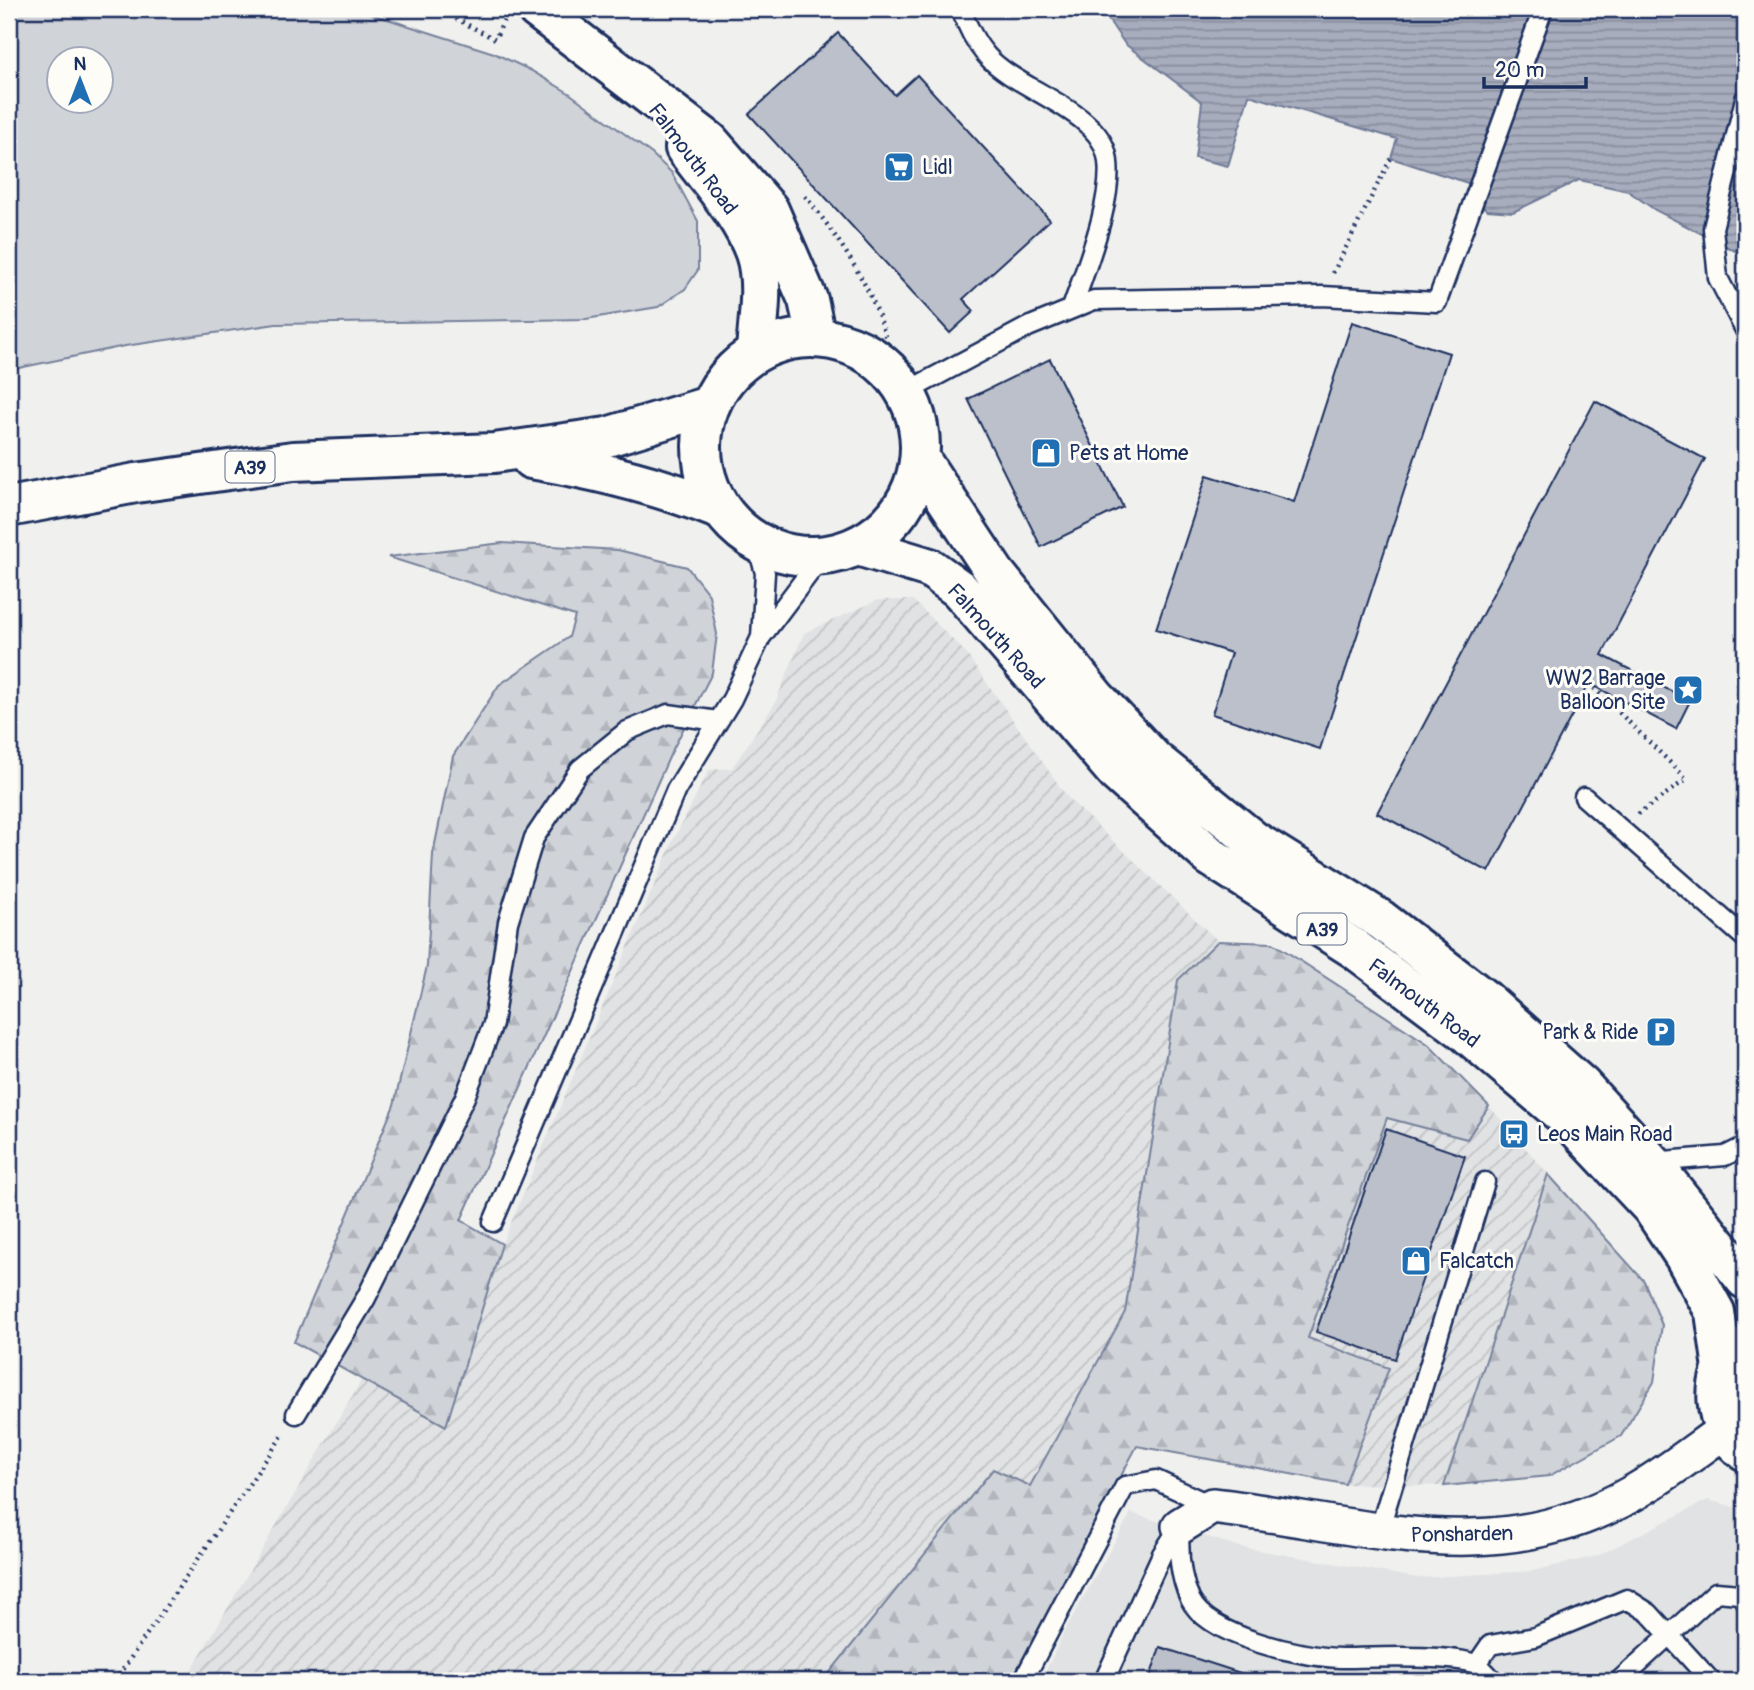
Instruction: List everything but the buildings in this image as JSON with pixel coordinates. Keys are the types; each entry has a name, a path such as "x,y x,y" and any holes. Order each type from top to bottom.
{"main road":[{"name":"Falmouth Road","path":"537,9 709,141 769,210 808,300 816,337"},
{"name":"Falmouth Road","path":"641,91 738,220 755,254 760,296 756,351"},
{"path":"816,337 855,346 888,368 906,391 919,424 920,459 910,495 888,525 858,546 822,556 788,554 756,541 737,527 721,510 706,477 701,441 709,406 728,375 756,351 785,340 816,337"},
{"name":"A39","path":"9,507 136,483 293,461 494,453 607,437 709,406"},
{"name":"A39","path":"494,453 604,471 676,491 721,510"},
{"name":"Falmouth Road","path":"920,459 995,573 1095,697 1154,760 1254,841 1381,920 1485,1000 1582,1086 1651,1162 1745,1277"},
{"name":"Falmouth Road","path":"858,546 930,568 958,589 1117,773 1211,857 1354,949 1462,1030 1567,1118 1652,1208 1684,1256 1715,1312 1734,1355 1717,1389 1718,1410 1735,1440"}],"street":[{"name":"Ponsharden","path":"1212,1506 1378,1534 1430,1538 1506,1537 1576,1518 1632,1493 1735,1440"},
{"path":"1180,1526 1212,1506"}],"lane":[{"path":"961,9 987,56 1088,124 1107,152 1108,189 1095,241 1072,308"},
{"path":"906,391 1028,327 1094,300 1321,296 1437,302 1543,9"},
{"path":"1745,99 1713,228 1718,278 1745,330"},
{"path":"756,541 765,573 761,636"},
{"path":"493,1223 676,789 719,721 761,636 822,556"},
{"path":"296,1414 366,1298 465,1097 493,1024 508,922 534,838 580,769 627,731 668,714 719,721"},
{"path":"1584,797 1745,938"},
{"path":"1651,1162 1726,1156 1745,1146"},
{"path":"1378,1534 1485,1182"},
{"path":"1023,1681 1125,1486 1156,1480 1212,1506"},
{"path":"1180,1526 1178,1555 1191,1601 1215,1624 1257,1642 1336,1658 1447,1659 1477,1664 1494,1681"},
{"path":"1104,1681 1162,1554 1180,1526"},
{"path":"1619,1681 1716,1592 1740,1594 1745,1600"},
{"path":"1477,1664 1490,1645 1535,1637 1627,1599 1649,1613 1711,1681"}],"path":[{"path":"438,9 495,39"},
{"path":"1321,296 1391,158"},
{"path":"1589,683 1687,779 1618,828"},
{"path":"115,1681 296,1414"}],"shaded area":[{"path":"878,600 913,600 965,652 1068,798 1218,941 1178,980 1125,1312 1030,1486 992,1469 823,1681 185,1681 362,1379 446,1426 502,1244 672,843 709,770 732,768 775,703 804,633"},
{"path":"1489,1106 1548,1174 1444,1486 1345,1484 1389,1368 1308,1339 1387,1118 1467,1139"},
{"path":"1708,1500 1745,1510 1745,1681 1041,1681 1064,1632 1131,1513 1240,1547 1417,1578 1533,1571 1597,1556"}],"green space":[{"path":"9,9 356,9 494,53 569,93 652,154 672,173 698,221 698,270 685,289 658,307 586,319 276,324 125,346 9,370"},
{"path":"502,543 618,550 687,567 709,595 717,634 712,673 671,753 461,1220 502,1244 446,1426 294,1342 394,1105 427,966 433,854 453,756 499,685 569,637 575,616 388,557"},
{"path":"1218,941 1273,943 1428,1044 1489,1106 1467,1139 1387,1118 1308,1338 1389,1368 1345,1484 1137,1446 1011,1681 823,1681 993,1469 1030,1486 1125,1312 1178,980"},
{"path":"1548,1174 1644,1281 1662,1325 1654,1382 1621,1436 1549,1476 1444,1486"}],"water":[{"path":"1101,9 1745,9 1745,256 1655,210 1628,191 1579,180 1513,212 1487,210 1473,197 1477,186 1391,158 1397,139 1249,95 1228,166 1195,158 1202,102 1125,44"}],"place":[{"name":"Lidl","path":"899,167"},
{"name":"Pets at Home","path":"1046,453"},
{"name":"WW2 Barrage Balloon Site","path":"1688,690"},
{"name":"Park & Ride","path":"1661,1032"},
{"name":"Leos Main Road","path":"1514,1134"},
{"name":"Falcatch","path":"1416,1261"}]}
